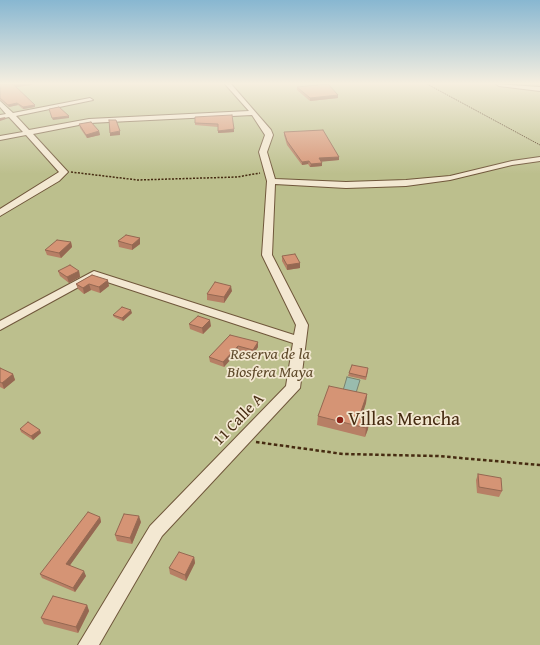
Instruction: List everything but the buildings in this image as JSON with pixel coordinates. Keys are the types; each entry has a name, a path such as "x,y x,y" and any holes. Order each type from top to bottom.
{"street":[{"path":"0,117 11,114"},
{"path":"0,212 56,179 64,172 11,114"},
{"path":"0,138 89,121 124,118 225,114"},
{"name":"11 Calle A","path":"88,645 156,531 293,388 302,325 267,255 270,176 263,152 269,135 255,114"},
{"path":"270,176 346,184 406,183 450,178 512,163 540,159"},
{"path":"0,326 94,274 300,341"}],"path":[{"path":"483,114 540,145"},
{"path":"64,172 138,180 270,176"},
{"path":"243,440 343,454 438,456 540,465"}],"green space":[{"name":"Reserva de la Biosfera Maya","path":"0,114 540,114 540,645 0,645"}],"shaded area":[{"path":"347,377 360,380 355,396 342,394"}],"place":[{"name":"Villas Mencha","path":"340,420"}]}
